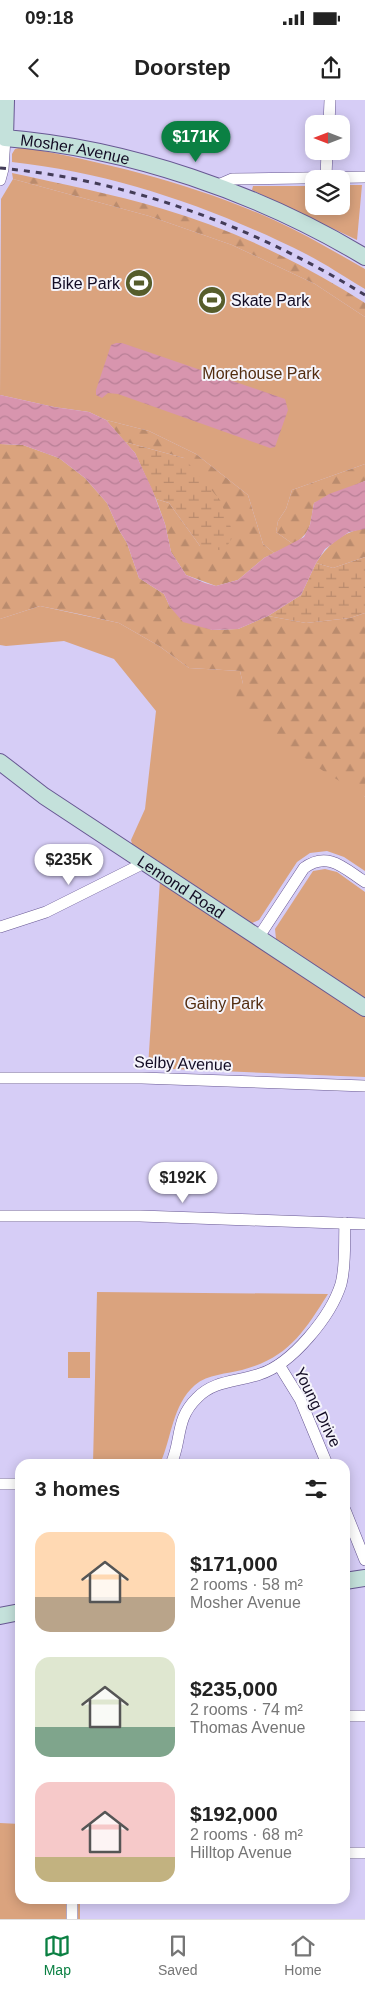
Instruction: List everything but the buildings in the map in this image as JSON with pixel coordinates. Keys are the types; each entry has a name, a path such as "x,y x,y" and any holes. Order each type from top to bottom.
{"street":[{"path":"0,180 3,169 6,100"},
{"path":"329,115 330,100"},
{"name":"Mosher Avenue","path":"5,138 34,140 95,152 216,186 323,233 365,257"},
{"path":"216,186 232,179 305,177"},
{"path":"350,177 365,177"},
{"name":"Lemond Road","path":"0,762 44,796 365,1008"},
{"path":"258,938 304,868 311,863 318,860 333,862 365,882"},
{"path":"0,927 46,912 144,863"},
{"name":"Selby Avenue","path":"0,1078 142,1078 365,1086"},
{"path":"0,1216 140,1216 365,1224"},
{"path":"172,1459 181,1423 196,1398 215,1385 258,1375 279,1365 292,1356 302,1345 336,1297 344,1269 345,1223"},
{"name":"Young Drive","path":"279,1365 300,1399 325,1459"},
{"path":"0,1484 15,1484"},
{"path":"350,1522 365,1560"},
{"path":"350,1580 365,1578"},
{"path":"0,1616 15,1613"},
{"path":"350,1716 365,1716"},
{"path":"350,1853 365,1852"},
{"path":"72,1904 72,1919"}],"green space":[{"path":"22,147 87,160 151,176 244,207 297,231 365,269 365,289 321,262 271,237 163,195 88,175 12,162 12,154 15,149"},
{"path":"12,173 144,204 190,217 242,237 317,274 365,303 365,317 315,284 232,245 149,216 13,179"},
{"name":"Morehouse Park","path":"13,179 149,216 232,245 315,284 365,317 365,464 292,490 286,509 278,521 276,532 293,544 274,553 263,544 248,495 196,454 149,431 106,420 89,412 54,407 0,395 1,199"},
{"path":"350,185 362,185 357,240 252,190 253,186 305,186 305,215 350,215"},
{"path":"106,420 149,431 196,454 248,495 263,544 274,553 264,558 238,580 216,586 186,575 171,552 165,524 156,499 169,503 200,546 184,458 125,442"},
{"path":"125,442 184,458 220,500 234,535 224,551 200,546 169,503 156,499 135,453"},
{"path":"0,444 23,445 59,458 85,478 107,503 127,543 139,578 164,594 170,607 212,630 238,629 268,616 306,623 350,618 365,613 365,797 317,767 241,710 235,701 238,689 243,684 240,671 189,668 159,646 119,623 79,614 40,606 0,619"},
{"path":"365,464 365,481 314,503 311,522 307,532 299,540 293,544 276,532 278,521 286,509 292,490"},
{"path":"360,529 365,529 365,557 333,568 316,563 325,551 340,537"},
{"path":"365,557 365,613 350,618 306,623 268,616 301,595 316,563 333,568"},
{"path":"40,606 119,623 159,646 189,668 240,671 243,684 365,797 365,871 344,857 327,851 310,853 297,862 259,920 252,923 132,844 131,840 145,809 156,711 114,659 64,641 0,645 0,619"},
{"path":"325,869 337,872 365,892 365,998 276,939 275,929 313,871"},
{"name":"Gainy Park","path":"160,879 365,1014 365,1077 148,1068"},
{"path":"97,1292 328,1294 302,1332 283,1351 258,1365 212,1376 195,1385 187,1393 177,1412 162,1459 93,1459"},
{"path":"68,1352 90,1352 90,1378 68,1378"},
{"path":"0,1823 15,1824 15,1904 80,1904 80,1919 0,1919"}],"water":[{"path":"122,343 285,399 288,410 275,447 270,448 118,394 108,393 102,398 96,395 111,345"},
{"path":"0,395 54,407 89,412 106,420 135,453 152,489 165,524 171,552 186,575 205,583 216,586 238,580 264,558 304,537 310,525 314,503 329,494 365,481 365,529 349,532 325,549 316,563 301,595 268,616 238,629 212,630 183,622 170,607 164,594 139,578 127,543 107,503 85,478 59,458 23,445 0,444"}],"railway":[{"path":"0,168 96,183 190,210 280,248 365,295"}],"place":[{"name":"Bike Park","path":"139,283"},
{"name":"Skate Park","path":"212,300"}]}
